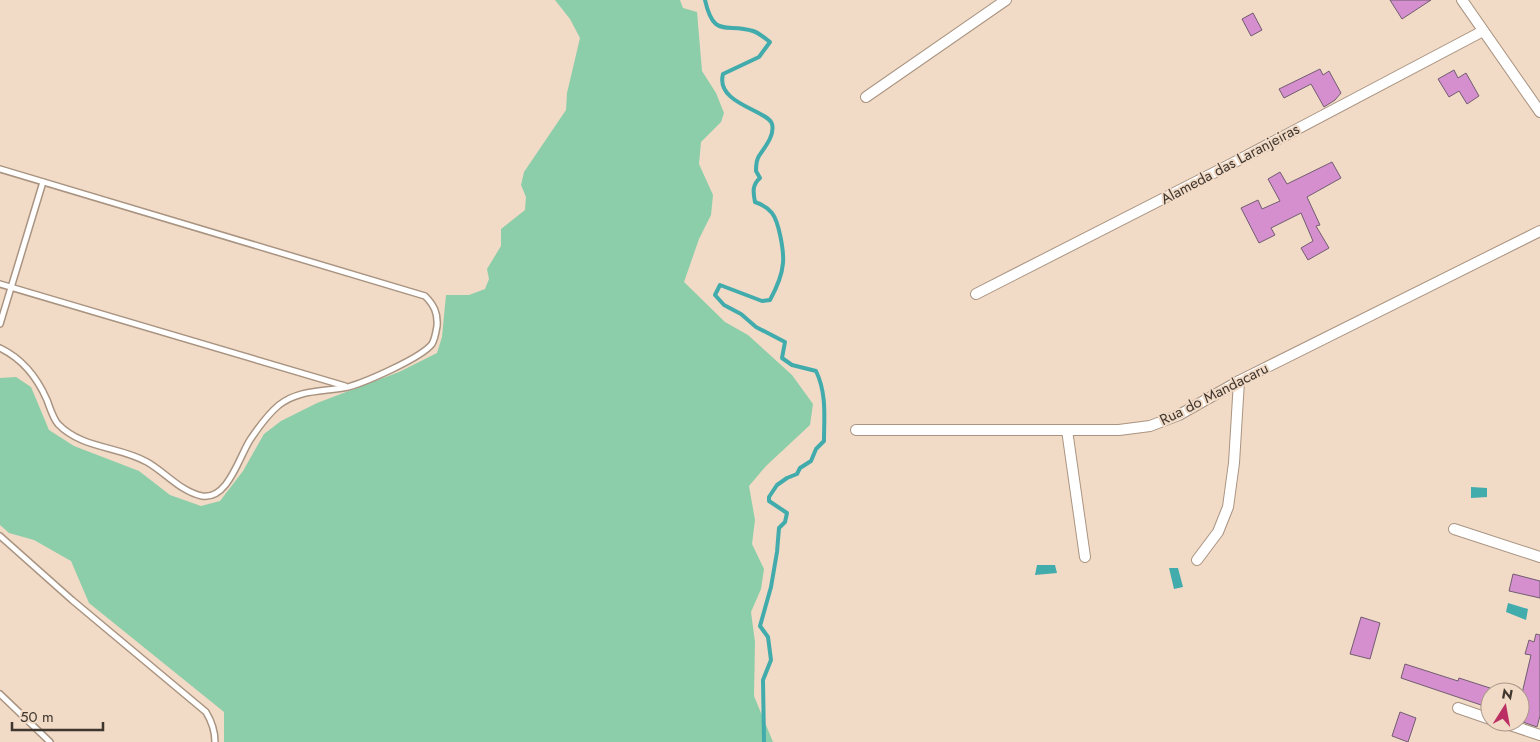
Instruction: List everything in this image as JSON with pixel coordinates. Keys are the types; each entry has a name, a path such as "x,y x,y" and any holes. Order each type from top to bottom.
{"street":[{"path":"866,97 1006,0"},
{"path":"1462,0 1540,112"},
{"name":"Alameda das Laranjeiras","path":"976,294 1231,164 1483,31"},
{"name":"Rua do Mandacaru","path":"856,430 1119,430 1150,426 1179,415 1239,381 1540,231"},
{"path":"1197,560 1218,532 1228,507 1234,463 1239,381"},
{"path":"1067,430 1085,557"},
{"path":"1454,529 1540,557"},
{"path":"1458,708 1480,715"}],"lane":[{"path":"0,169 425,296 432,303 437,321 436,335 432,343 423,353 401,365 349,387 307,392 280,404 250,440 229,481 218,493 204,496 189,492 162,471 139,457 79,440 64,430 56,422 41,387 33,374 20,360 0,348"},
{"path":"0,324 43,182"},
{"path":"0,284 349,387"},
{"path":"0,536 72,600 206,712 213,723 215,742"},
{"path":"0,694 50,742"}],"green space":[{"path":"555,0 680,0 683,8 697,12 702,71 716,93 724,113 721,122 701,142 699,164 713,195 711,215 699,239 684,282 725,322 748,335 792,375 813,404 810,425 766,466 749,486 755,520 752,544 764,569 761,589 751,612 755,642 754,696 773,742 224,742 224,712 89,603 71,561 34,540 9,533 0,525 0,378 16,377 31,387 49,430 74,446 139,471 170,495 201,506 220,501 243,471 264,434 281,421 317,403 399,372 437,353 442,337 446,295 469,295 485,289 489,279 487,269 501,246 501,229 525,210 526,197 521,185 524,172 566,110 567,93 580,38 570,19"}],"water":[{"path":"1471,487 1487,488 1487,497 1471,498"},
{"path":"1037,565 1055,565 1057,573 1035,575"},
{"path":"1169,568 1178,568 1183,587 1174,589"},
{"path":"1508,603 1528,609 1526,620 1506,612"}],"building":[{"path":"1390,0 1431,0 1402,19"},
{"path":"1253,13 1262,30 1251,36 1242,19"},
{"path":"1320,69 1323,75 1329,71 1341,93 1335,100 1324,107 1311,84 1284,98 1279,89"},
{"path":"1454,70 1458,78 1466,73 1479,96 1467,104 1459,91 1449,97 1438,79"},
{"path":"1332,162 1341,178 1307,197 1320,225 1316,226 1329,248 1308,260 1301,248 1313,241 1301,213 1271,228 1275,235 1259,243 1241,208 1258,200 1262,209 1280,201 1268,179 1280,172 1287,184"},
{"path":"1513,574 1540,581 1540,598 1509,591"},
{"path":"1361,617 1380,623 1370,659 1350,654"},
{"path":"1536,634 1540,635 1540,716 1537,727 1530,725 1530,682 1525,682 1531,655 1525,654 1529,640 1534,642"},
{"path":"1405,664 1458,681 1459,678 1480,685 1480,705 1401,678"},
{"path":"1400,712 1416,718 1408,742 1392,736"}],"waterway":[{"path":"705,0 709,12 717,25 753,31 770,42 759,57 723,74 723,84 727,92 734,99 762,114 772,124 771,137 757,161 756,171 760,178 754,186 754,195 755,202 768,209 775,217 782,244 783,258 780,278 770,300 762,301 720,285 715,295 724,305 741,314 756,327 785,342 782,358 792,365 816,371 822,388 824,406 824,441 816,449 811,461 800,468 797,474 777,485 769,497 769,501 787,513 785,522 779,528 771,587 760,626 768,637 771,660 763,680 764,742"}]}
